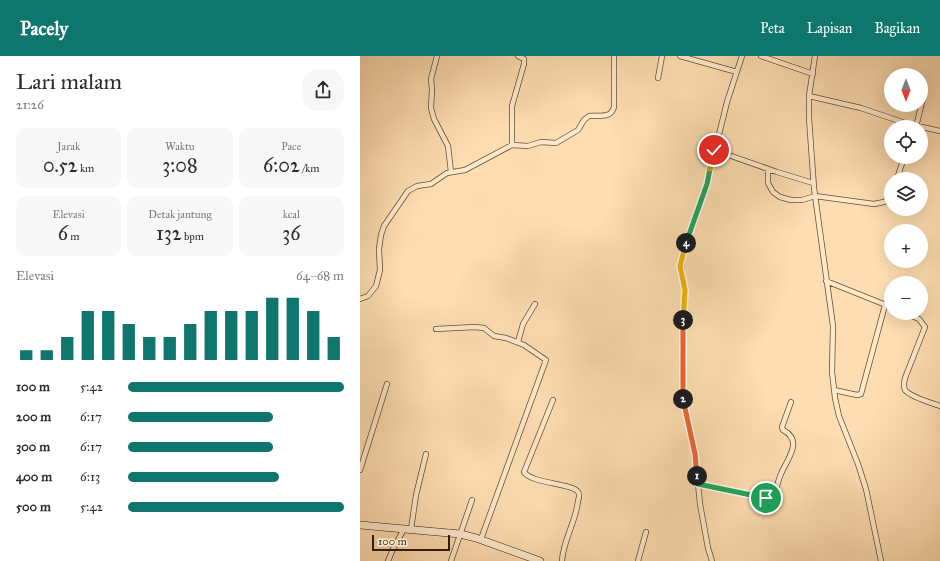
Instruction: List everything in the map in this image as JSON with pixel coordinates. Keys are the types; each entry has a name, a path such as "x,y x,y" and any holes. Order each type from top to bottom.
{"street":[{"path":"437,56 431,78 431,108 434,119 448,146 451,172"},
{"path":"512,145 512,106 524,64 524,59 518,56"},
{"path":"360,299 368,296 376,286 380,270 379,243 384,226 408,191 412,188 431,184 440,177 451,172 465,170 512,145 528,146 542,142 556,143 578,130 584,120 589,116 607,116 611,114 614,107 614,56"},
{"path":"658,78 662,56"},
{"path":"680,56 737,72"},
{"path":"712,561 708,548 695,454 682,392 682,344 685,290 680,266 684,247 707,184 714,150 742,56"},
{"path":"761,56 775,58 813,74"},
{"path":"815,56 809,118 815,196 833,326 832,372 834,390 839,416 866,489 881,561"},
{"path":"810,96 861,108 898,120"},
{"path":"928,128 940,131"},
{"path":"714,150 814,183"},
{"path":"768,169 768,183 773,192 780,197 791,200 802,200 815,196 874,204 884,202"},
{"path":"826,281 884,305"},
{"path":"518,342 523,324 535,304"},
{"path":"834,390 857,395 861,394 884,309"},
{"path":"920,320 924,327 905,378 905,390 912,395 940,406"},
{"path":"436,329 484,328 494,336 518,342 546,360 481,539"},
{"path":"360,470 387,384"},
{"path":"553,400 524,472 527,476 556,485 573,488 578,491 577,509 564,548 562,561"},
{"path":"698,484 773,499 792,447 793,438 791,434 783,430 782,427 791,402"},
{"path":"388,561 393,549 408,529 426,454"},
{"path":"451,561 472,500"},
{"path":"360,525 460,534 481,539 540,561"},
{"path":"638,561 646,532"}],"route":[{"path":"714,150 707,184 684,247 680,266 685,290 682,344 682,392 685,414 695,454 698,484 766,498"}]}
